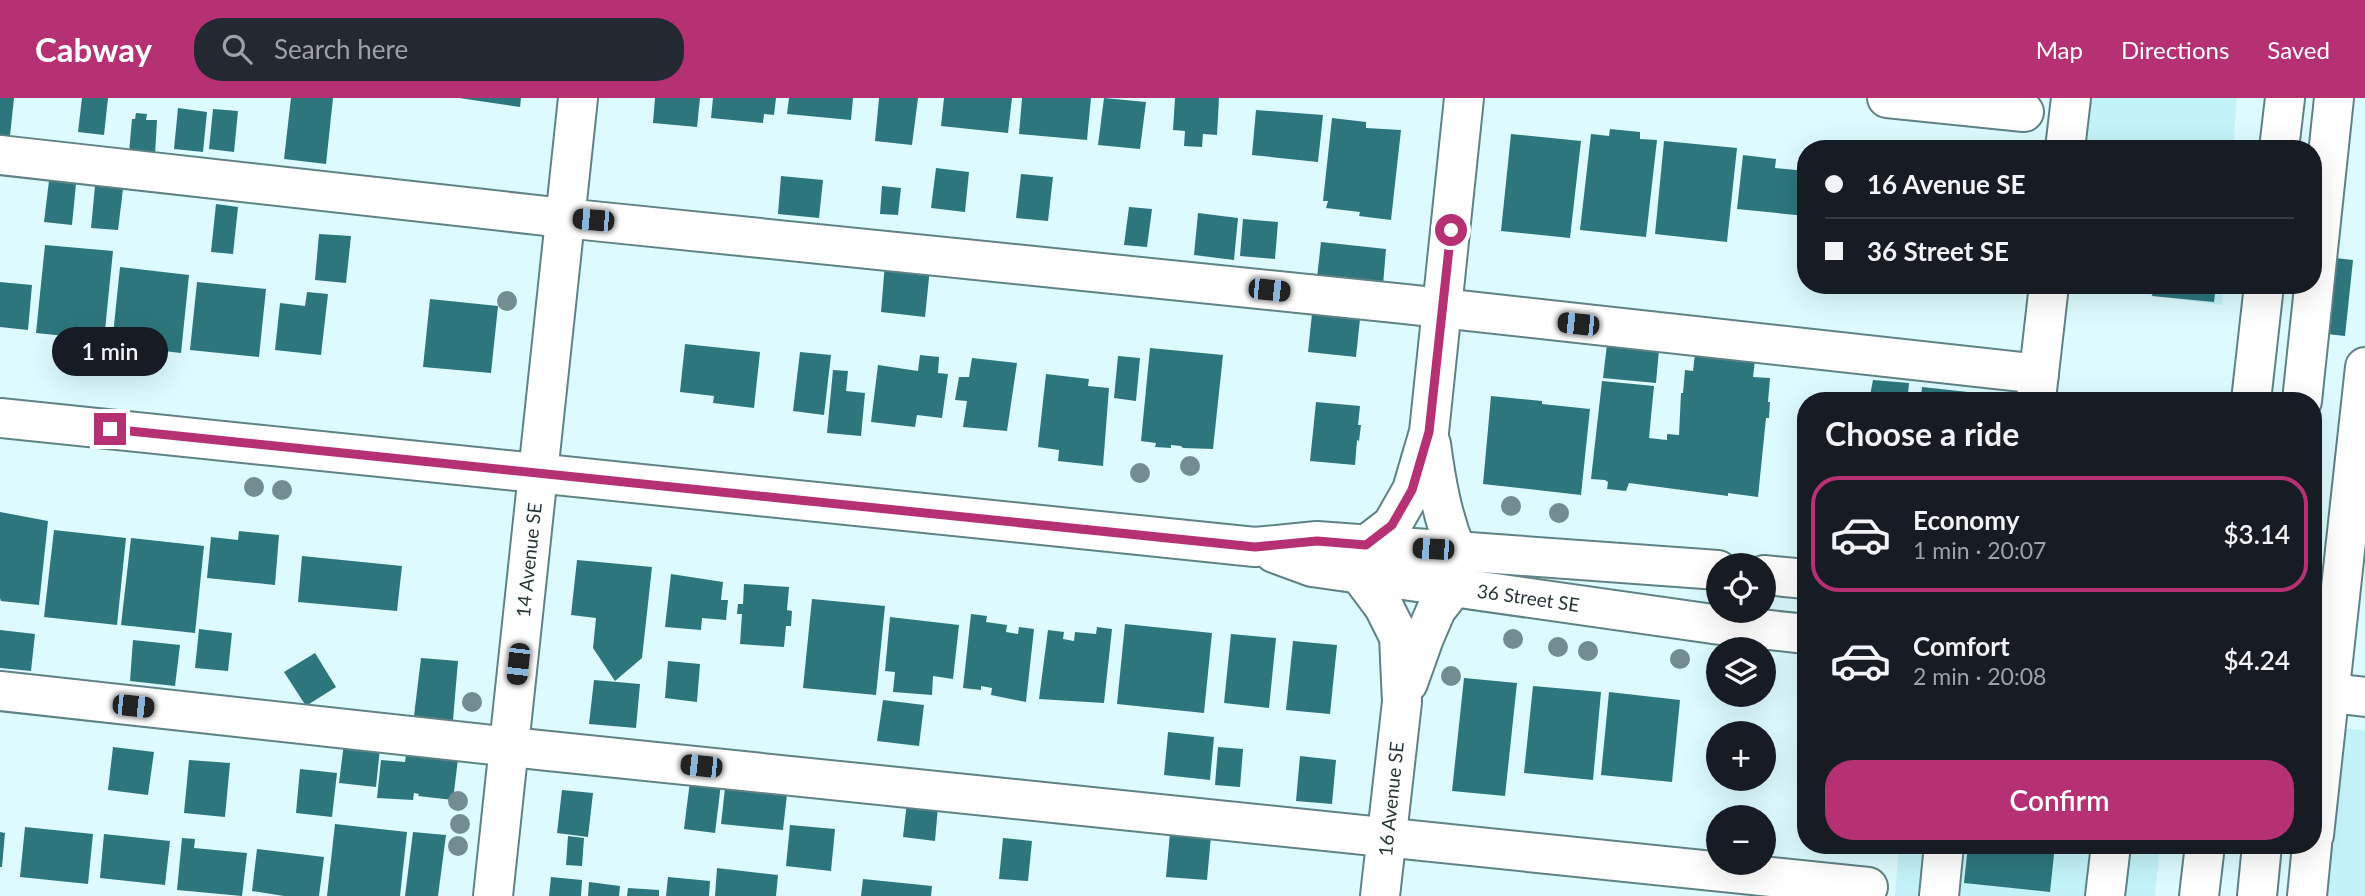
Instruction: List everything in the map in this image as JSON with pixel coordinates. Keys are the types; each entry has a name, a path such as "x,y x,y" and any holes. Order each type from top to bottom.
{"main road":[{"name":"14 Avenue SE","path":"493,896 578,98"},
{"path":"1362,559 1392,525 1412,490 1429,432 1464,98"},
{"path":"1887,98 2024,113"},
{"path":"2067,140 2071,98"},
{"path":"2280,140 2285,98"},
{"path":"2322,212 2334,98"},
{"path":"0,155 564,218 1442,310 2038,387 2048,294"},
{"path":"2252,392 2263,294"},
{"path":"2303,392 2313,294"},
{"path":"2322,689 2338,633 2365,367"},
{"name":"36 Street SE","path":"0,418 1255,547 1312,567 1456,550 1706,569"},
{"path":"1429,432 1437,488 1446,526 1456,550"},
{"name":"36 Street SE","path":"1362,559 1453,588 1797,633"},
{"name":"16 Avenue SE","path":"1362,559 1399,637 1402,702 1380,896"},
{"path":"1776,576 1797,578"},
{"name":"16 Avenue SE","path":"1402,702 1436,610 1453,588"},
{"path":"0,691 1868,887"},
{"path":"2322,692 2365,697"},
{"path":"1939,896 1943,854"},
{"path":"2105,896 2110,854"},
{"path":"2199,896 2204,854"},
{"path":"2257,896 2261,854"},
{"path":"2307,896 2311,854"}],"shaded area":[{"path":"2087,98 2237,98 2234,140 2082,140"},
{"path":"2137,294 2223,294 2222,305"},
{"path":"2340,728 2365,730 2365,896 2326,896"},
{"path":"1898,854 2159,854 2155,896 1895,896"}],"building":[{"path":"0,98 14,98 10,136 0,135"},
{"path":"82,98 108,98 104,135 78,132"},
{"path":"291,98 333,98 326,164 284,159"},
{"path":"459,98 521,98 520,107"},
{"path":"655,98 700,98 697,127 653,123"},
{"path":"713,98 776,98 774,115 764,114 763,123 711,118"},
{"path":"789,98 853,98 851,120 787,114"},
{"path":"879,98 918,98 912,145 875,141"},
{"path":"944,98 1012,98 1008,133 941,126"},
{"path":"1022,98 1091,98 1087,140 1019,134"},
{"path":"1104,98 1146,102 1140,149 1098,145"},
{"path":"1175,98 1219,98 1217,135 1203,134 1202,147 1184,146 1185,131 1173,130"},
{"path":"178,108 207,112 203,152 174,149"},
{"path":"213,109 238,111 234,152 209,149"},
{"path":"1256,110 1323,115 1318,162 1252,155"},
{"path":"136,113 147,114 146,120 157,120 155,155 129,153 132,119 135,119"},
{"path":"1332,118 1366,122 1366,128 1401,130 1391,220 1359,216 1360,212 1326,208 1328,201 1323,201"},
{"path":"1610,129 1640,132 1640,139 1657,140 1646,237 1580,230 1591,134 1609,136"},
{"path":"1511,134 1581,141 1570,238 1501,231"},
{"path":"1664,141 1737,148 1727,242 1655,234"},
{"path":"1743,155 1776,159 1775,168 1797,170 1797,215 1737,209"},
{"path":"936,168 969,172 965,212 931,208"},
{"path":"1021,174 1053,177 1048,221 1016,218"},
{"path":"781,176 823,180 819,218 778,214"},
{"path":"49,181 76,184 72,225 44,222"},
{"path":"95,186 123,189 118,230 91,228"},
{"path":"882,186 901,188 898,215 880,214"},
{"path":"216,204 238,207 233,254 211,252"},
{"path":"1129,207 1152,209 1147,247 1124,245"},
{"path":"1198,213 1238,218 1234,260 1194,255"},
{"path":"1243,219 1278,222 1275,259 1240,256"},
{"path":"319,234 351,236 346,283 315,280"},
{"path":"1321,242 1386,249 1383,285 1317,278"},
{"path":"45,245 113,251 104,340 36,333"},
{"path":"2335,258 2353,260 2345,336 2327,334"},
{"path":"885,263 930,268 925,317 881,312"},
{"path":"120,267 189,275 181,353 112,345"},
{"path":"0,282 32,285 28,330 0,327"},
{"path":"197,282 266,289 259,357 190,350"},
{"path":"307,292 328,294 321,355 275,350 280,303 305,306"},
{"path":"2152,294 2215,294 2214,302"},
{"path":"430,299 498,306 491,373 423,367"},
{"path":"1312,314 1360,319 1356,357 1308,352"},
{"path":"685,344 760,352 754,408 713,403 714,396 680,392"},
{"path":"1607,344 1659,350 1656,383 1603,378"},
{"path":"1150,348 1223,355 1213,449 1171,445 1171,448 1155,447 1156,443 1141,441"},
{"path":"800,352 831,355 824,415 793,411"},
{"path":"1695,354 1755,360 1753,377 1770,378 1769,418 1766,418 1758,497 1728,493 1728,496 1629,483 1626,491 1607,489 1608,482 1605,480 1591,479 1602,381 1654,386 1649,438 1667,440 1667,434 1679,435 1685,370 1693,371"},
{"path":"920,355 939,357 938,373 948,374 942,418 917,415 915,427 871,422 878,365 918,371"},
{"path":"1118,356 1140,358 1136,401 1114,398"},
{"path":"972,358 1017,363 1007,431 963,427 967,401 955,400 959,377 969,377"},
{"path":"833,370 848,371 846,391 865,393 861,436 827,433"},
{"path":"1046,374 1089,379 1088,386 1109,388 1103,466 1058,461 1059,450 1038,447"},
{"path":"1873,380 1909,383 1908,392 1871,392"},
{"path":"1922,387 1968,392 1921,392"},
{"path":"1491,396 1590,409 1581,495 1483,484"},
{"path":"1316,402 1360,406 1358,425 1361,425 1355,465 1310,461"},
{"path":"0,512 48,521 39,605 1,601"},
{"path":"54,530 126,538 117,625 44,617"},
{"path":"239,531 279,535 275,585 207,578 211,537 238,540"},
{"path":"131,538 204,546 195,633 121,625"},
{"path":"302,556 402,566 397,611 298,602"},
{"path":"577,560 652,567 642,658 615,681 593,648 596,618 571,615"},
{"path":"671,574 723,582 721,600 728,600 726,620 702,618 701,630 665,627"},
{"path":"744,584 789,587 787,610 792,611 791,626 786,626 784,647 740,644 742,614 737,614 738,604 743,604"},
{"path":"812,599 885,606 876,695 803,688"},
{"path":"971,614 987,616 986,622 1007,625 1006,632 1018,634 1019,627 1034,629 1026,702 991,695 992,688 963,688"},
{"path":"890,617 959,625 953,679 933,676 932,695 893,692 895,672 885,671"},
{"path":"1125,624 1212,633 1204,713 1117,704"},
{"path":"1097,627 1112,629 1104,703 1039,699 1048,630 1064,632 1063,639 1074,641 1075,632 1096,634"},
{"path":"199,629 232,633 228,671 195,668"},
{"path":"0,630 35,634 31,671 0,668"},
{"path":"1231,634 1276,638 1269,708 1224,703"},
{"path":"133,640 180,645 175,686 130,681"},
{"path":"1293,641 1337,645 1330,714 1286,710"},
{"path":"315,653 336,687 306,706 284,672"},
{"path":"421,658 458,661 453,720 414,716"},
{"path":"668,661 700,664 697,702 665,698"},
{"path":"1464,678 1517,683 1505,796 1452,791"},
{"path":"594,680 640,684 636,728 589,724"},
{"path":"1533,686 1601,692 1593,780 1524,773"},
{"path":"1609,692 1680,700 1672,782 1601,775"},
{"path":"883,700 924,705 919,746 877,741"},
{"path":"1168,732 1214,737 1210,780 1164,775"},
{"path":"344,743 380,748 376,787 339,783"},
{"path":"113,747 154,752 148,795 108,790"},
{"path":"1218,747 1243,749 1240,787 1215,785"},
{"path":"407,749 458,759 453,800 418,796 419,794 414,793 413,800 377,798 381,760 405,762"},
{"path":"1300,756 1336,760 1332,804 1296,801"},
{"path":"189,760 230,763 225,817 184,813"},
{"path":"300,769 337,773 332,817 296,813"},
{"path":"690,781 721,784 715,833 684,829"},
{"path":"725,788 787,794 783,830 721,824"},
{"path":"562,790 593,793 588,837 557,833"},
{"path":"907,802 938,806 935,841 903,837"},
{"path":"335,824 407,832 400,896 327,896"},
{"path":"790,825 835,829 831,871 786,866"},
{"path":"25,827 93,834 88,884 20,877"},
{"path":"0,832 5,833 2,867 0,867"},
{"path":"413,832 446,835 438,896 405,896"},
{"path":"1170,833 1211,836 1207,880 1166,877"},
{"path":"104,834 170,841 165,885 100,878"},
{"path":"568,836 584,838 582,866 566,865"},
{"path":"182,838 195,839 194,848 247,853 242,896 177,890"},
{"path":"1003,838 1032,841 1028,881 999,879"},
{"path":"257,849 324,857 319,896 284,896 252,891"},
{"path":"1967,854 2054,854 2050,892 1964,883"},
{"path":"717,868 778,875 776,896 715,896"},
{"path":"551,877 582,880 581,896 549,896"},
{"path":"668,877 710,881 709,896 666,896"},
{"path":"863,879 932,886 931,896 861,896"},
{"path":"589,882 620,886 619,896 588,896"},
{"path":"628,888 659,890 659,896 627,896"}],"route":[{"path":"110,429 1255,547 1317,541 1366,545 1392,525 1412,490 1429,432 1451,230"}]}
